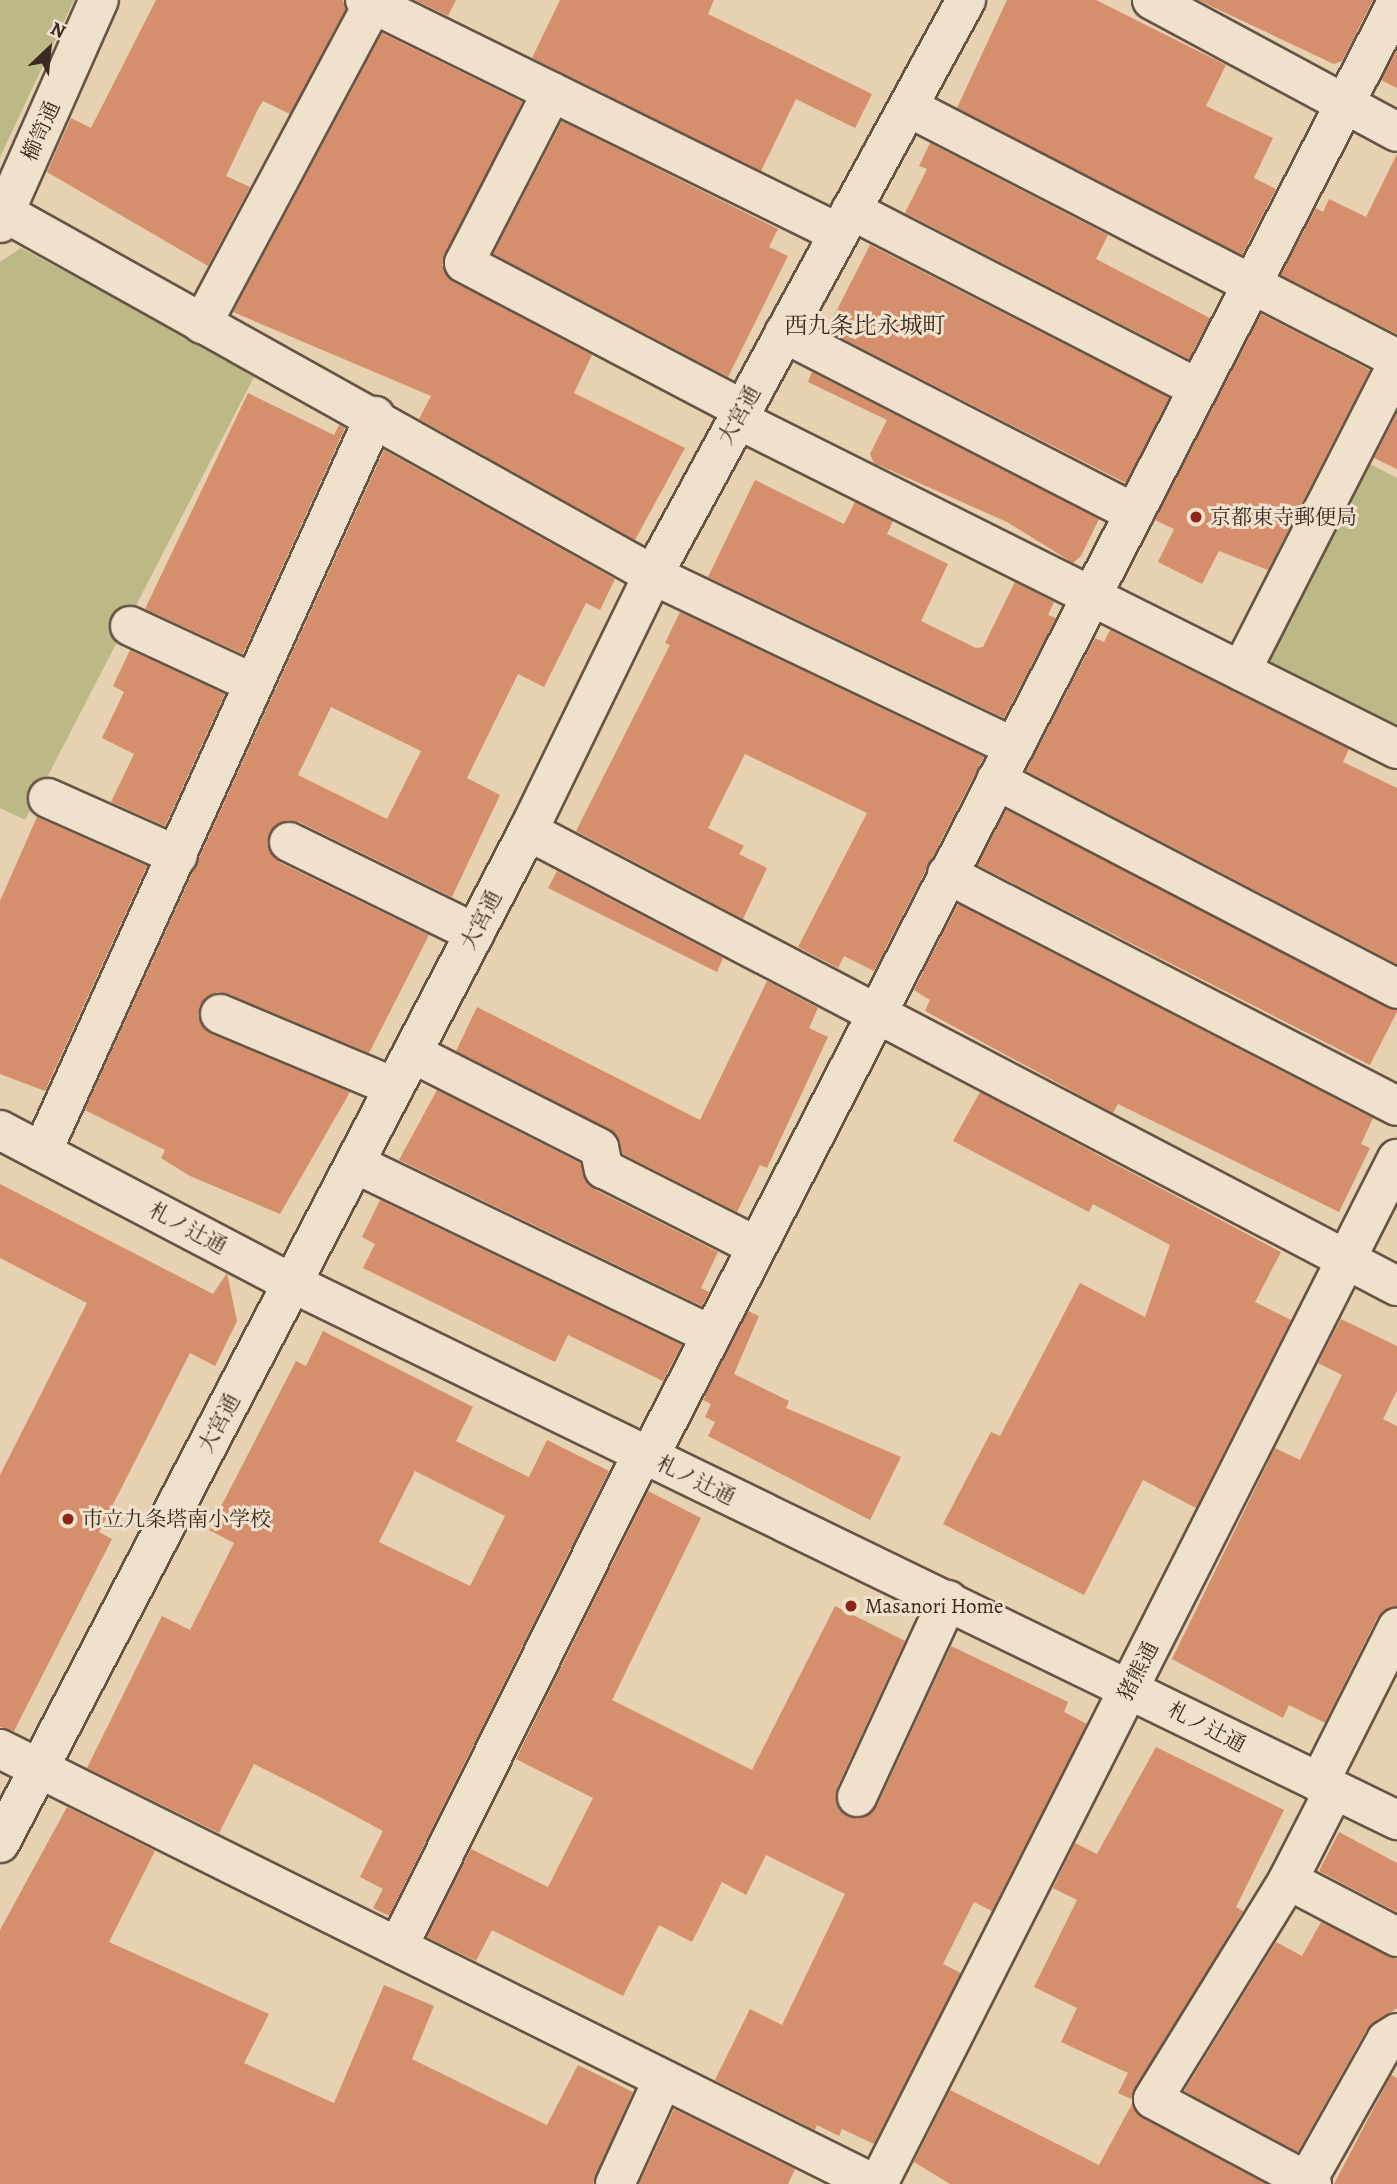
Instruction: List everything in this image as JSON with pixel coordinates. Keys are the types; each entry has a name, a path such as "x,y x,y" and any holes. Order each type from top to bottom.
{"street":[{"name":"櫛笥通","path":"2,215 99,0"},
{"name":"大宮通","path":"0,1843 528,831 653,575 966,0"},
{"path":"1152,0 1397,132"},
{"path":"202,324 369,2 552,92 845,222 1197,388"},
{"path":"398,1947 645,1456 710,1335 1014,747 1248,286 1397,2"},
{"path":"552,92 464,263 740,414 1091,596 1397,749"},
{"path":"908,107 1248,286 1397,359"},
{"path":"2,215 375,416 653,575 1014,747"},
{"path":"784,332 1134,513"},
{"path":"1241,671 1397,365"},
{"path":"42,1152 375,416"},
{"path":"130,626 253,683"},
{"path":"996,780 1397,989"},
{"path":"48,798 178,856"},
{"path":"528,831 1397,1286"},
{"path":"289,842 475,933"},
{"path":"947,874 1397,1106"},
{"path":"220,1014 394,1087"},
{"path":"412,1053 599,1148 604,1168 756,1246"},
{"name":"札ノ辻通","path":"0,1130 292,1283 1397,1820"},
{"name":"猪熊通","path":"876,2184 1397,1158"},
{"path":"356,1164 710,1335"},
{"path":"857,1797 948,1600"},
{"path":"1397,1628 1288,1880 1153,2099 1308,2183 1386,2040 1397,2033"},
{"path":"0,1749 876,2184"},
{"path":"1288,1880 1397,1937"},
{"path":"615,2184 663,2079"}],"shaded area":[{"path":"0,0 74,0 0,157"},
{"path":"21,248 256,373 25,820 0,808 0,262"},
{"path":"1364,461 1397,478 1397,732 1259,661"}],"building":[{"path":"156,0 343,0 346,9 290,114 263,101 258,109 226,176 250,187 208,266 47,172 71,118 91,128"},
{"path":"415,0 456,0 448,16"},
{"path":"560,0 714,0 708,14 872,94 855,128 796,99 761,171 532,58"},
{"path":"1007,0 1096,0 1226,65 1206,106 1273,138 1254,178 1276,189 1242,255 957,108"},
{"path":"1198,0 1373,0 1342,61 1334,64"},
{"path":"382,33 522,102 442,265 454,282 592,355 574,393 685,448 635,540 419,419 431,396 233,312"},
{"path":"1397,50 1397,88 1381,80"},
{"path":"562,121 778,229 769,247 788,256 728,377 493,254"},
{"path":"930,143 1108,235 1096,259 1210,318 1189,359 905,213 927,169 919,166"},
{"path":"1397,154 1397,334 1281,275 1316,208 1323,212 1329,199 1366,217"},
{"path":"870,245 1169,398 1126,483 826,331"},
{"path":"1261,314 1370,370 1268,570 1219,551 1202,584 1158,562 1174,529 1155,520"},
{"path":"812,372 1099,519 1081,556 1073,563 1007,522 874,463 870,454 887,420 808,382"},
{"path":"248,393 334,435 339,425 345,428 243,654 145,609"},
{"path":"1397,413 1397,469 1374,458"},
{"path":"384,450 615,579 600,610 586,603 544,687 518,674 467,778 500,795 452,897 299,822 287,820 270,832 267,844 279,862 429,935 369,1053 228,994 217,992 200,1005 198,1017 212,1034 350,1092 280,1214 190,1176 161,1158 165,1150 85,1110","holes":["331,707 421,751 387,819 298,775"]},
{"path":"755,480 844,524 855,502 893,521 887,534 948,564 921,621 976,648 983,647 1015,582 1054,602 1048,615 1056,618 1004,718 708,577"},
{"path":"680,612 984,757 874,971 844,956 838,968 798,947 867,813 745,754 708,828 744,846 739,854 767,868 743,919 576,831 670,645 665,643"},
{"path":"1110,630 1349,749 1343,762 1397,788 1397,964 1026,771 1095,638 1104,642"},
{"path":"130,650 225,694 165,826 111,802 134,754 102,738 124,692 113,686"},
{"path":"1006,810 1397,1009 1370,1065 978,865"},
{"path":"37,817 147,866 45,1091 0,1074 0,901"},
{"path":"557,871 723,958 717,972 548,888"},
{"path":"958,904 1373,1118 1361,1144 1370,1148 1339,1212 1118,1104 1113,1113 925,1011 930,1000 914,990"},
{"path":"767,981 818,1008 809,1028 828,1037 767,1168 760,1165 737,1212 623,1154 609,1129 456,1051 477,1007 700,1120"},
{"path":"437,1090 580,1163 594,1189 718,1252 701,1288 709,1292 702,1306 399,1160"},
{"path":"980,1092 1281,1252 1255,1302 1291,1320 1196,1508 1143,1480 1084,1595 943,1524 991,1432 1000,1436 1080,1283 1145,1317 1170,1245 1093,1204 1089,1212 953,1141"},
{"name":"市立九条塔南小学校","path":"0,1184 213,1294 227,1273 237,1321 215,1366 190,1353 99,1532 112,1539 14,1731 0,1727 0,1475 87,1303 0,1258"},
{"path":"380,1200 682,1345 663,1381 568,1335 555,1362 363,1268 375,1244 362,1237"},
{"path":"748,1311 759,1316 734,1374 789,1401 786,1408 901,1457 870,1520 708,1436 715,1422 705,1417 711,1404 703,1400"},
{"path":"1341,1319 1397,1346 1397,1391 1383,1419 1397,1426 1397,1606 1377,1618 1325,1723 1289,1705 1283,1718 1172,1659 1275,1448 1300,1460 1342,1375 1318,1363"},
{"path":"323,1331 473,1407 456,1441 529,1477 547,1440 609,1471 389,1916 373,1908 383,1889 360,1877 383,1831 254,1764 219,1833 87,1768 162,1616 190,1630 234,1543 209,1530 296,1361 306,1366","holes":["415,1471 505,1516 470,1586 379,1542"]},
{"path":"648,1491 701,1518 612,1700 752,1770 835,1606 905,1641 837,1788 839,1809 858,1819 877,1806 951,1646 1068,1702 1064,1712 1087,1724 992,1911 974,1902 943,1964 961,1973 874,2144 842,2129 839,2136 817,2125 815,2130 715,2080 750,2009 782,2025 845,1894 766,1855 746,1895 722,1882 692,1942 659,1925 623,1996 492,1930 476,1961 427,1937 471,1849 548,1887 593,1798 516,1759"},
{"path":"1156,1747 1284,1810 1236,1907 1243,1911 1131,2099 1118,2093 1128,2073 1061,2042 1077,2008 1034,1987 1077,1900 1053,1888 1075,1843 1097,1854"},
{"path":"67,1807 155,1851 109,1942 269,2014 244,2063 334,2103 384,1985 434,2006 412,2059 547,2125 578,2065 633,2092 593,2184 0,2184 0,1930"},
{"path":"1339,1832 1397,1863 1397,1912 1319,1871"},
{"path":"1321,1922 1397,1959 1397,2008 1367,2029 1298,2152 1184,2091 1276,1942 1302,1956"},
{"path":"1391,2075 1397,2078 1397,2184 1334,2184"},
{"path":"950,2090 1099,2165 1132,2104 1143,2118 1266,2184 950,2184 914,2162"},
{"path":"674,2109 795,2169 788,2184 639,2184"}],"place":[{"name":"京都東寺郵便局","path":"1196,517"},
{"name":"市立九条塔南小学校","path":"68,1519"},
{"name":"Masanori Home","path":"851,1606"}],"district":[{"name":"西九条比永城町","path":"865,326"}]}
